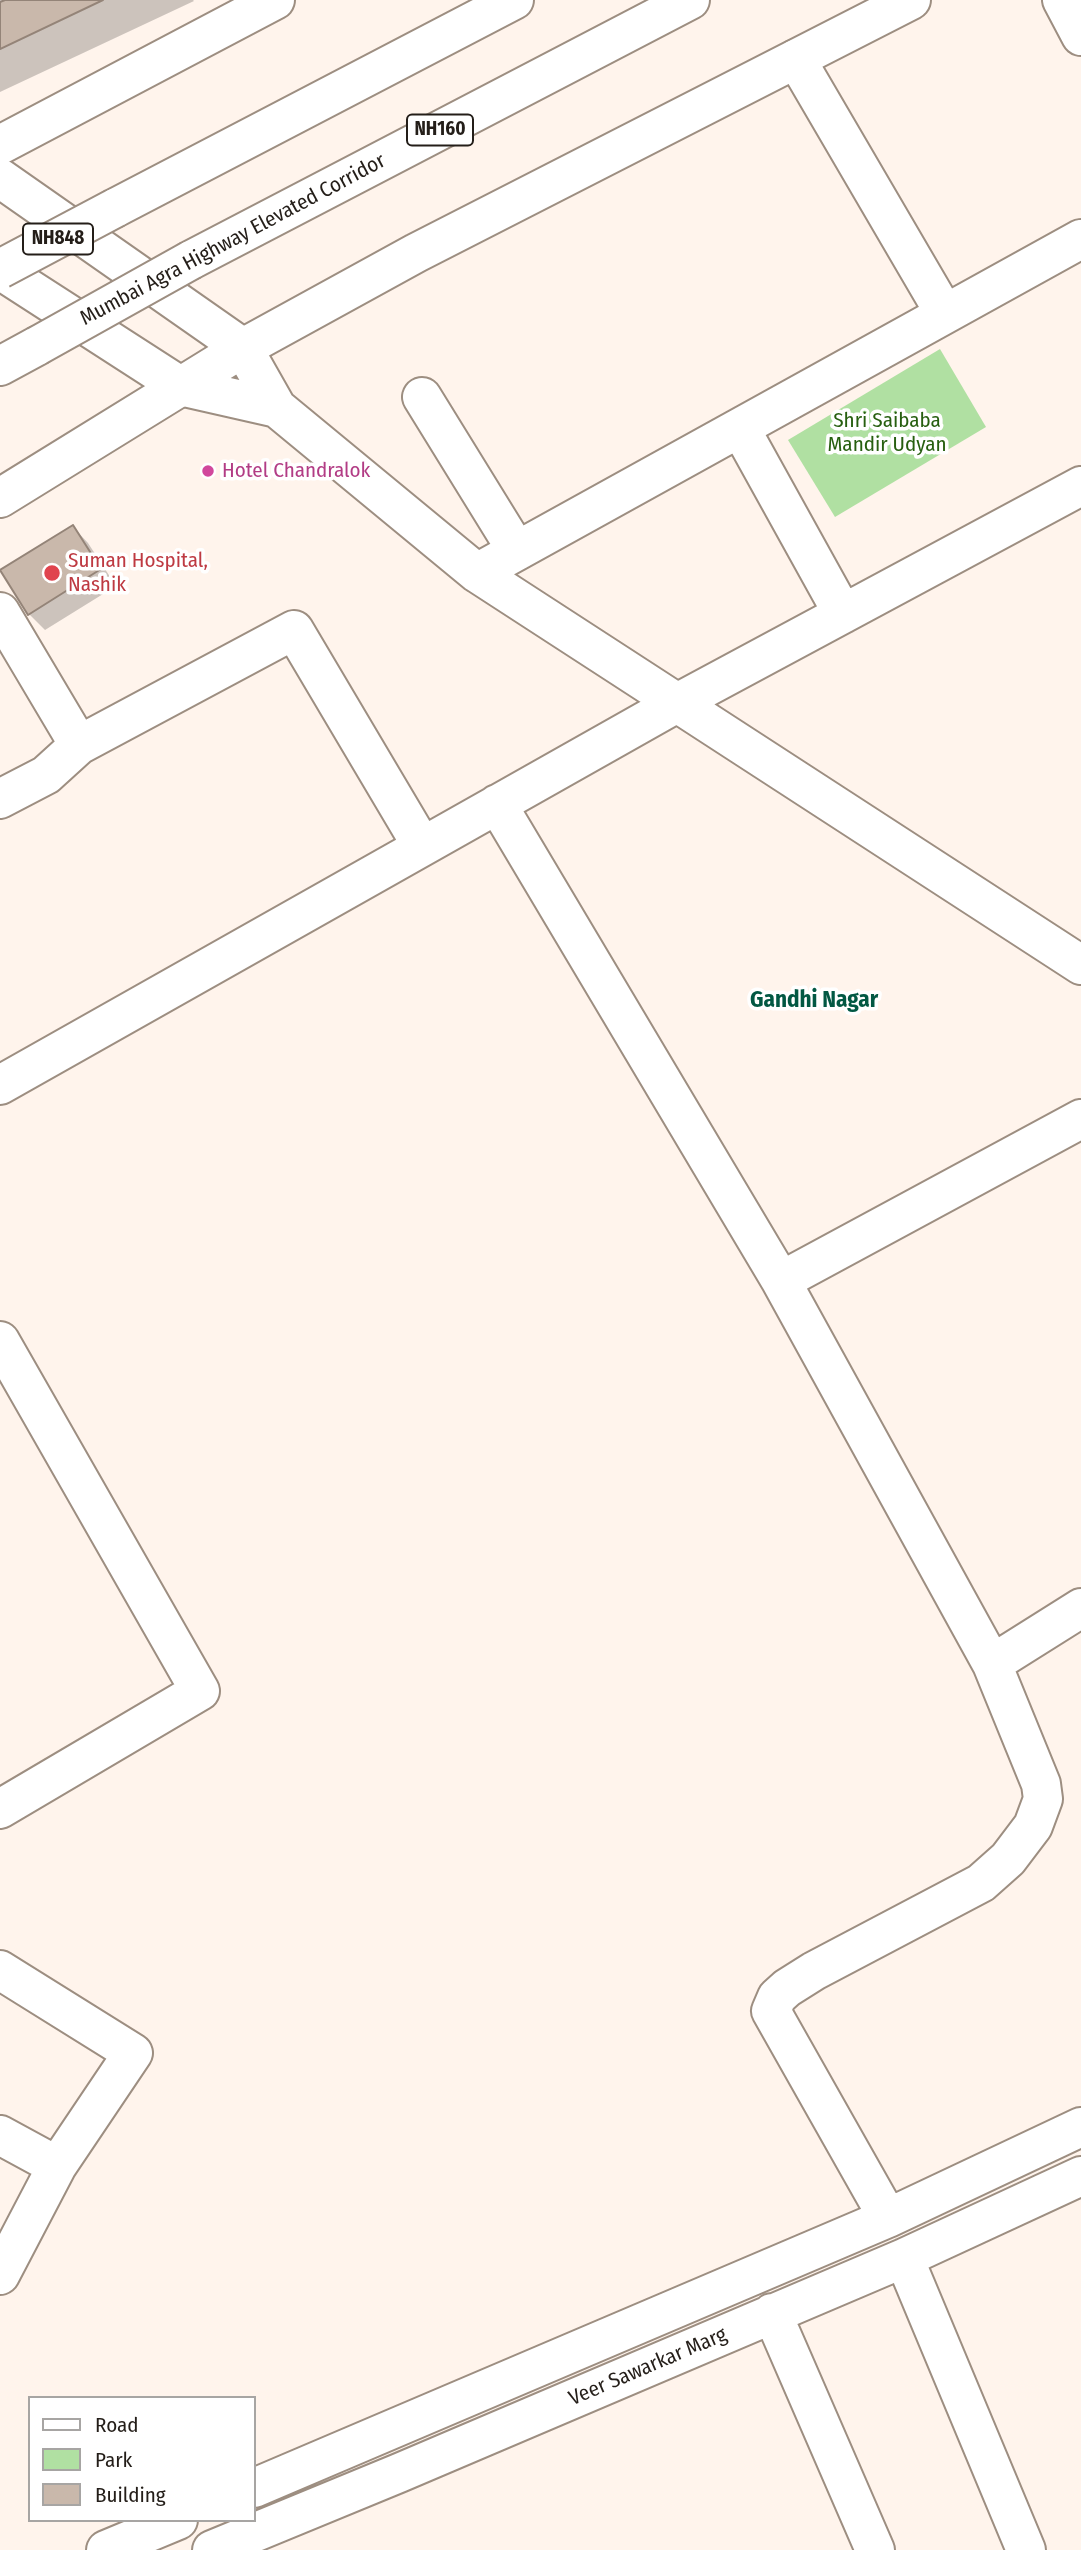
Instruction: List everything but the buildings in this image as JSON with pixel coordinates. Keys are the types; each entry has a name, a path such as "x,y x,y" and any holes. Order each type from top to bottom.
{"main road":[{"path":"0,145 275,0"},
{"name":"NH848","path":"0,269 514,0"},
{"name":"Mumbai Agra Highway Elevated Corridor","path":"0,366 191,260 690,0"},
{"path":"0,498 243,348 416,253 911,0"},
{"path":"1062,0 1081,36"},
{"path":"796,59 945,314"},
{"path":"0,178 243,348 277,408 477,573 1081,965"},
{"path":"477,573 1081,239"},
{"path":"0,269 180,386 277,408"},
{"path":"422,397 517,551"},
{"path":"740,428 842,614"},
{"path":"3,1077 677,703 1081,486"},
{"path":"0,612 79,745"},
{"path":"0,799 46,775 79,745 294,630 422,846"},
{"path":"497,804 781,1281 992,1664 1041,1784 1042,1800 1033,1826 1008,1859 981,1883 814,1971 777,1997 771,2011 888,2218"},
{"path":"781,1281 1081,1119"},
{"path":"0,1341 200,1691 0,1809"},
{"path":"992,1664 1081,1608"},
{"path":"0,1970 133,2053 57,2166 0,2275"},
{"name":"Veer Sawarkar Marg","path":"256,2487 888,2218 1081,2127"},
{"path":"0,2135 57,2166"},
{"name":"Veer Sawarkar Marg","path":"212,2550 904,2259 1081,2176"},
{"path":"904,2259 1026,2550"},
{"path":"772,2314 875,2550"},
{"path":"106,2550 173,2522"}],"green space":[{"name":"Shri Saibaba Mandir Udyan","path":"940,349 986,427 835,517 788,440"}],"place":[{"name":"Hotel Chandralok","path":"208,471"},
{"name":"Suman Hospital, Nashik","path":"52,573"}],"district":[{"name":"Gandhi Nagar","path":"814,1001"}]}
